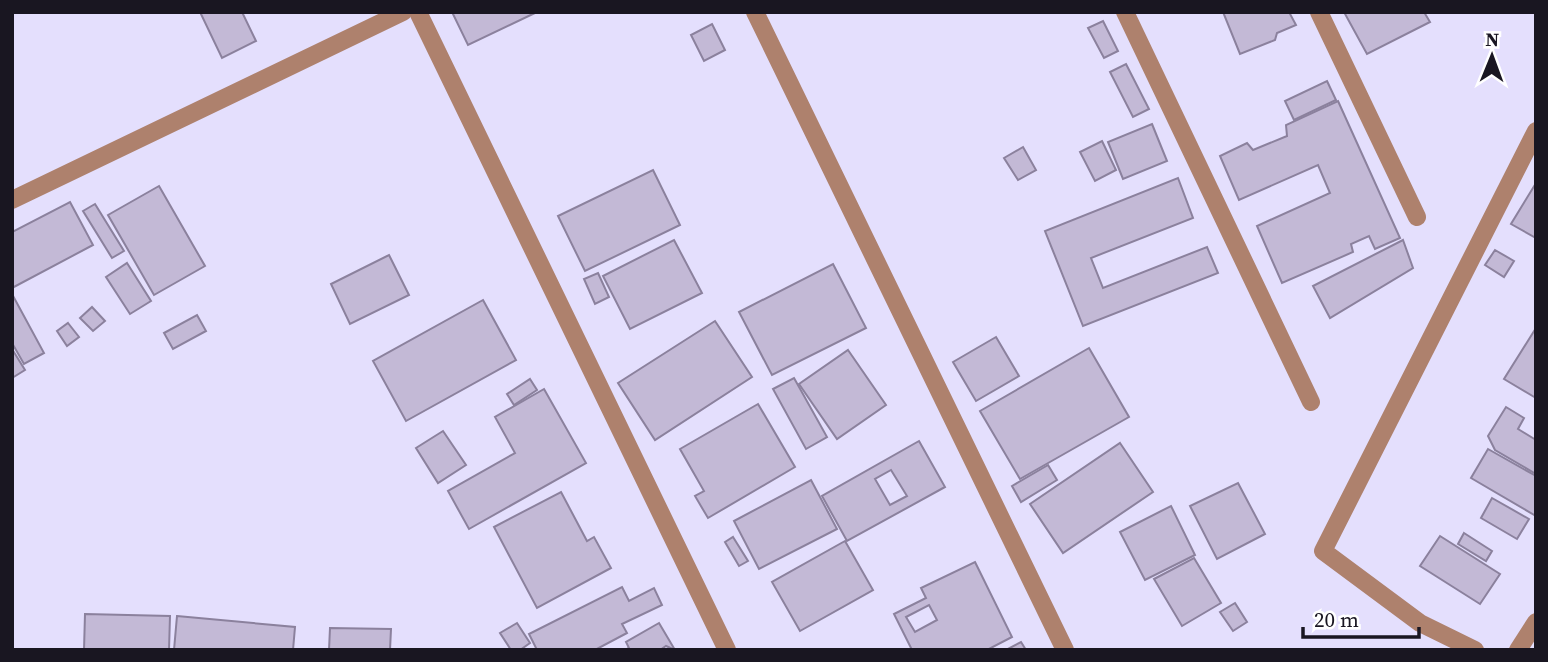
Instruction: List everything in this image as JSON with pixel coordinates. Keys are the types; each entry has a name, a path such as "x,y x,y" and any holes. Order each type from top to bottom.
{"street":[{"path":"12,200 403,12"},
{"path":"418,12 727,650"},
{"path":"755,12 1065,650"},
{"path":"1125,12 1311,402"},
{"path":"1319,12 1417,217"},
{"path":"1475,650 1420,623 1323,551 1536,131"},
{"path":"1518,650 1536,622"}],"building":[{"path":"200,12 242,12 256,41 222,58"},
{"path":"452,12 537,12 468,45"},
{"path":"1223,12 1289,12 1296,25 1277,33 1275,40 1240,54"},
{"path":"1344,12 1424,12 1430,22 1367,54"},
{"path":"1103,21 1118,51 1104,58 1088,28"},
{"path":"712,24 725,50 704,61 691,35"},
{"path":"1126,64 1149,109 1133,117 1110,72"},
{"path":"1327,81 1336,100 1294,120 1285,101"},
{"path":"1338,101 1400,238 1375,249 1369,236 1351,244 1353,252 1282,283 1257,226 1330,193 1318,165 1239,200 1220,156 1247,143 1253,150 1287,136 1286,125"},
{"path":"1152,124 1167,161 1123,179 1108,142"},
{"path":"1102,141 1116,170 1095,181 1080,152"},
{"path":"1023,147 1036,170 1018,180 1004,158"},
{"path":"653,170 680,225 585,271 558,216"},
{"path":"1178,178 1193,218 1091,258 1103,288 1207,247 1218,273 1083,326 1045,231"},
{"path":"1536,183 1536,238 1511,224"},
{"path":"159,186 205,266 154,295 108,215"},
{"path":"70,202 93,245 12,288 12,232"},
{"path":"95,204 124,251 112,258 83,211"},
{"path":"674,240 702,293 630,329 603,276"},
{"path":"1403,240 1413,268 1330,318 1313,286"},
{"path":"1495,250 1514,261 1504,277 1485,265"},
{"path":"389,255 409,295 350,324 331,284"},
{"path":"127,263 151,301 130,314 106,277"},
{"path":"833,264 866,328 772,375 739,312"},
{"path":"598,273 609,297 595,304 584,279"},
{"path":"12,294 44,353 24,364 12,343"},
{"path":"483,300 516,360 406,421 373,361"},
{"path":"92,307 105,321 93,331 80,318"},
{"path":"197,315 206,331 173,349 164,333"},
{"path":"715,321 752,377 655,440 618,383"},
{"path":"68,323 79,337 67,346 57,331"},
{"path":"1536,328 1536,398 1504,379"},
{"path":"996,337 1019,376 976,401 953,362"},
{"path":"1089,348 1129,417 1020,479 980,411"},
{"path":"12,349 25,370 12,378"},
{"path":"848,350 886,405 837,439 799,384"},
{"path":"794,378 827,437 806,449 773,389"},
{"path":"530,379 537,390 514,405 507,394"},
{"path":"544,389 586,463 469,529 448,491 515,453 495,417"},
{"path":"758,404 795,467 708,518 695,496 704,491 680,449"},
{"path":"1506,407 1524,418 1518,429 1536,440 1536,474 1495,450 1488,436"},
{"path":"443,431 466,465 438,483 416,448"},
{"path":"919,441 945,487 847,541 822,496","holes":["891,470 907,496 890,505 875,479"]},
{"path":"1120,443 1153,492 1063,553 1030,504"},
{"path":"1488,449 1536,476 1536,516 1471,478"},
{"path":"1048,465 1057,480 1021,502 1012,486"},
{"path":"811,480 837,529 759,569 734,521"},
{"path":"1238,483 1265,534 1217,559 1190,506"},
{"path":"561,492 587,541 594,537 611,568 537,608 494,527"},
{"path":"1492,498 1529,519 1517,539 1481,518"},
{"path":"1171,506 1195,555 1145,580 1120,532"},
{"path":"1464,533 1492,551 1486,561 1458,544"},
{"path":"1440,536 1500,574 1480,604 1420,566"},
{"path":"733,537 748,561 739,566 725,542"},
{"path":"845,541 873,590 800,631 772,582"},
{"path":"1194,558 1221,603 1182,626 1154,579"},
{"path":"975,562 1012,637 987,650 912,650 894,614 926,598 921,588","holes":["929,605 937,620 915,632 906,617"]},
{"path":"622,587 629,601 654,588 662,605 622,624 627,633 595,650 537,650 529,634"},
{"path":"1235,603 1247,622 1233,631 1220,612"},
{"path":"85,614 170,616 169,650 84,650"},
{"path":"177,616 295,627 293,650 174,650"},
{"path":"517,623 530,643 520,650 511,650 500,633"},
{"path":"659,623 675,650 666,646 660,650 625,650 629,648 626,642"},
{"path":"330,628 391,629 390,650 329,650"},
{"path":"1021,642 1026,650 1006,650"}]}
